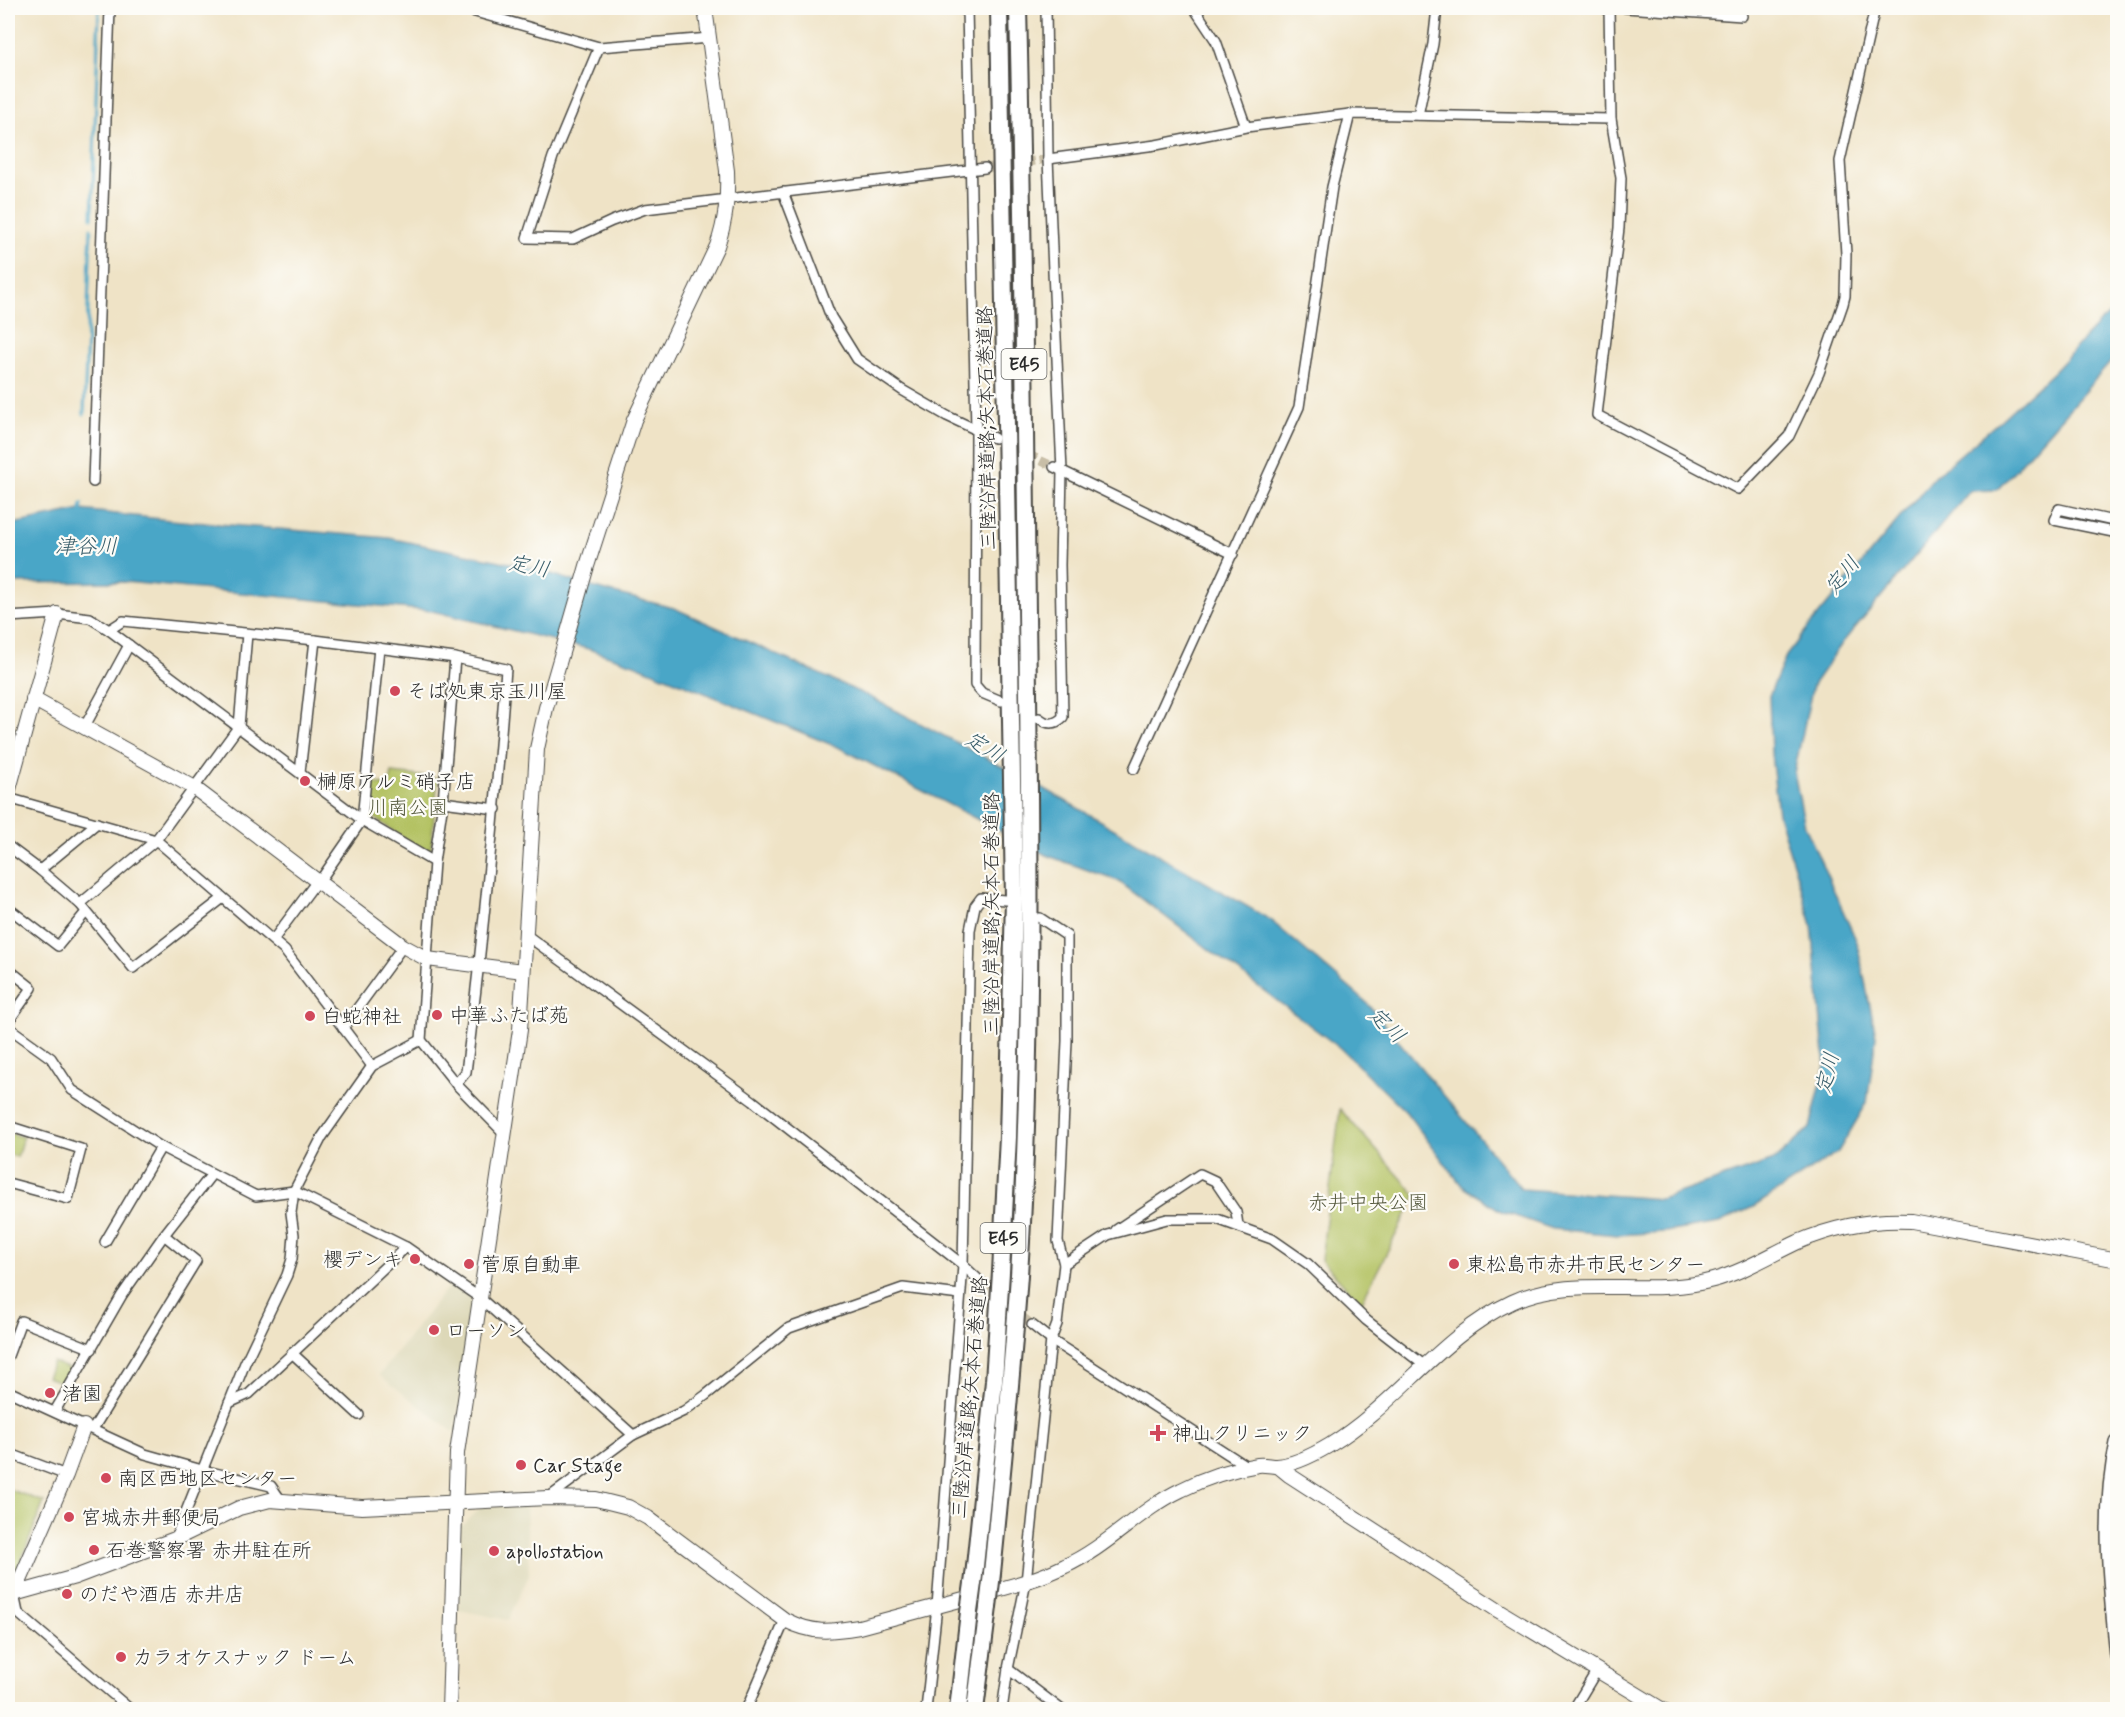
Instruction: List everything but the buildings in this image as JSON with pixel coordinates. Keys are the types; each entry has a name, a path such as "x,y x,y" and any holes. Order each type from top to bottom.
{"highway":[{"name":"三陸沿岸道路;矢本石巻道路","path":"958,1710 993,1392 1008,1137 1010,899 999,8"},
{"name":"三陸沿岸道路;矢本石巻道路","path":"975,1710 992,1573 1019,1274 1035,912 1034,719 1018,8"}],"main road":[{"path":"2118,1443 2111,1489 2118,1656"}],"street":[{"path":"93,482 110,8"},
{"path":"461,8 599,47 710,38"},
{"path":"449,1710 457,1453 520,1030 537,748 546,708 587,566 634,420 717,246 726,218 728,171 705,8"},
{"path":"967,8 976,430 975,685 982,693 1006,707"},
{"path":"1034,719 1053,724 1063,717 1046,8"},
{"path":"1194,8 1216,41 1246,127"},
{"path":"1418,115 1433,45 1437,8"},
{"path":"1609,8 1611,119 1621,188 1619,228 1597,415 1738,489 1789,436 1819,373 1843,304 1846,254 1840,161 1875,8"},
{"path":"1626,8 1742,16"},
{"path":"599,47 553,157 527,238 573,239 645,209 985,168"},
{"path":"1048,159 1156,146 1246,127 1350,114 1611,119"},
{"path":"1134,769 1299,407 1332,187 1350,114"},
{"path":"783,192 831,317 857,359 902,390 947,416 994,438"},
{"path":"1058,469 1233,554"},
{"path":"2118,522 2059,509 2054,520 2118,533"},
{"path":"8,617 57,614 90,618 239,726 362,820 434,862"},
{"path":"8,793 57,614"},
{"path":"109,630 123,621 379,648 456,658 506,669 496,809 480,965 466,1072 456,1084"},
{"path":"8,908 58,946 83,908 156,840 239,726 247,634"},
{"path":"300,772 315,640"},
{"path":"85,726 129,645"},
{"path":"273,940 362,820 379,648"},
{"path":"456,658 443,802 434,862 421,1040 456,1084 506,1135"},
{"path":"33,699 193,787 403,946 427,959 523,971"},
{"path":"8,798 156,840 285,951 372,1066"},
{"path":"443,802 496,809"},
{"path":"40,870 97,823"},
{"path":"8,846 40,870 83,908 133,968 223,898"},
{"path":"926,1710 937,1606 963,1265 970,930 975,906 981,898 1010,899"},
{"path":"1002,1710 1026,1582 1051,1340 1058,1324 1064,1264 1058,1241 1067,1041 1067,936 1035,912"},
{"path":"525,934 753,1101 982,1282"},
{"path":"343,1028 403,946"},
{"path":"8,969 32,988 8,1022"},
{"path":"8,1027 51,1058 72,1090 161,1147 256,1196 294,1191 406,1247 480,1299 633,1435"},
{"path":"175,1539 229,1403 292,1259 294,1235 291,1213 294,1191 322,1137 372,1066 421,1040"},
{"path":"8,1126 81,1149 68,1199 8,1183"},
{"path":"105,1242 161,1147"},
{"path":"55,1412 122,1295 164,1235 212,1174"},
{"path":"1064,1264 1200,1174 1215,1180 1236,1212 1238,1225"},
{"path":"1108,1235 1167,1219 1216,1219 1272,1239 1308,1264 1366,1320 1425,1366"},
{"path":"11,1592 75,1577 175,1539 238,1508 280,1499 362,1507 548,1498 596,1499 628,1507 648,1518 785,1620 808,1630 831,1632 1026,1582 1066,1566 1087,1554 1154,1505 1182,1489 1224,1474 1260,1465 1278,1466 1327,1447 1365,1422 1425,1366 1488,1316 1514,1302 1560,1289 1676,1286 1713,1280 1766,1259 1799,1242 1839,1227 1866,1221 1911,1221 2118,1260"},
{"path":"8,1608 11,1592 89,1428 196,1261 164,1235"},
{"path":"229,1403 249,1394 406,1247"},
{"path":"548,1498 633,1435 684,1411 789,1328 903,1288 960,1295"},
{"path":"8,1356 21,1321 92,1349"},
{"path":"1032,1325 1051,1340 1249,1468"},
{"path":"291,1353 359,1415"},
{"path":"8,1391 145,1454 271,1486 280,1499"},
{"path":"8,1453 66,1475"},
{"path":"1278,1466 1499,1611 1663,1710"},
{"path":"11,1592 18,1613 131,1710"},
{"path":"746,1710 785,1620"},
{"path":"1008,1669 1062,1710"},
{"path":"1573,1710 1597,1670"}],"shaded area":[{"path":"451,1283 468,1294 472,1302 455,1433 379,1375"},
{"name":"apollostation","path":"483,1506 526,1506 529,1575 508,1620 459,1610 461,1526"}],"green space":[{"name":"川南公園","path":"392,773 438,778 430,858 368,813 371,782 389,786"},
{"name":"赤井中央公園","path":"1340,1109 1416,1195 1361,1303 1321,1260"},
{"path":"8,1133 23,1137 17,1157 8,1154"},
{"path":"53,1362 72,1370 67,1382 63,1383 47,1377"},
{"path":"8,1489 44,1502 16,1574 8,1577"}],"water":[{"path":"2117,307 2117,355 1997,490 1970,491 1843,642 1813,685 1794,773 1805,826 1857,942 1876,1036 1867,1103 1838,1152 1755,1206 1719,1223 1665,1232 1617,1235 1553,1229 1501,1211 1462,1186 1406,1112 1340,1048 1118,881 1046,855 842,749 634,664 585,648 432,611 125,582 8,583 8,525 81,510 170,520 389,538 529,567 602,590 674,608 870,697 1045,789 1269,919 1366,1002 1522,1189 1661,1199 1774,1160 1810,1128 1825,1066 1812,925 1778,814 1771,753 1769,696 1786,656 1934,477 2054,371"}],"waterway":[{"path":"92,218 99,8"},
{"path":"84,414 91,228"},
{"path":"81,510 82,504"}],"tunnel":[{"path":"985,168 1048,159"},
{"path":"1004,443 1054,467"},
{"path":"982,1283 1032,1325"}],"place":[{"name":"そば処東京玉川屋","path":"395,691"},
{"name":"榊原アルミ硝子店","path":"305,781"},
{"name":"中華ふたば苑","path":"437,1015"},
{"name":"白蛇神社","path":"310,1016"},
{"name":"櫻デンキ","path":"415,1259"},
{"name":"菅原自動車","path":"469,1264"},
{"name":"東松島市赤井市民センター","path":"1454,1264"},
{"name":"ローソン","path":"434,1330"},
{"name":"渚園","path":"50,1393"},
{"name":"神山クリニック","path":"1158,1433"},
{"name":"Car Stage","path":"521,1465"},
{"name":"南区西地区センター","path":"106,1478"},
{"name":"宮城赤井郵便局","path":"69,1517"},
{"name":"石巻警察署 赤井駐在所","path":"94,1550"},
{"name":"apollostation","path":"494,1551"},
{"name":"のだや酒店 赤井店","path":"67,1594"},
{"name":"カラオケスナック ドーム","path":"121,1657"}],"water label":[{"name":"津谷川","path":"86,546"},
{"name":"定川","path":"529,566"},
{"name":"定川","path":"1842,575"},
{"name":"定川","path":"985,747"},
{"name":"定川","path":"1387,1025"},
{"name":"定川","path":"1827,1073"}]}
